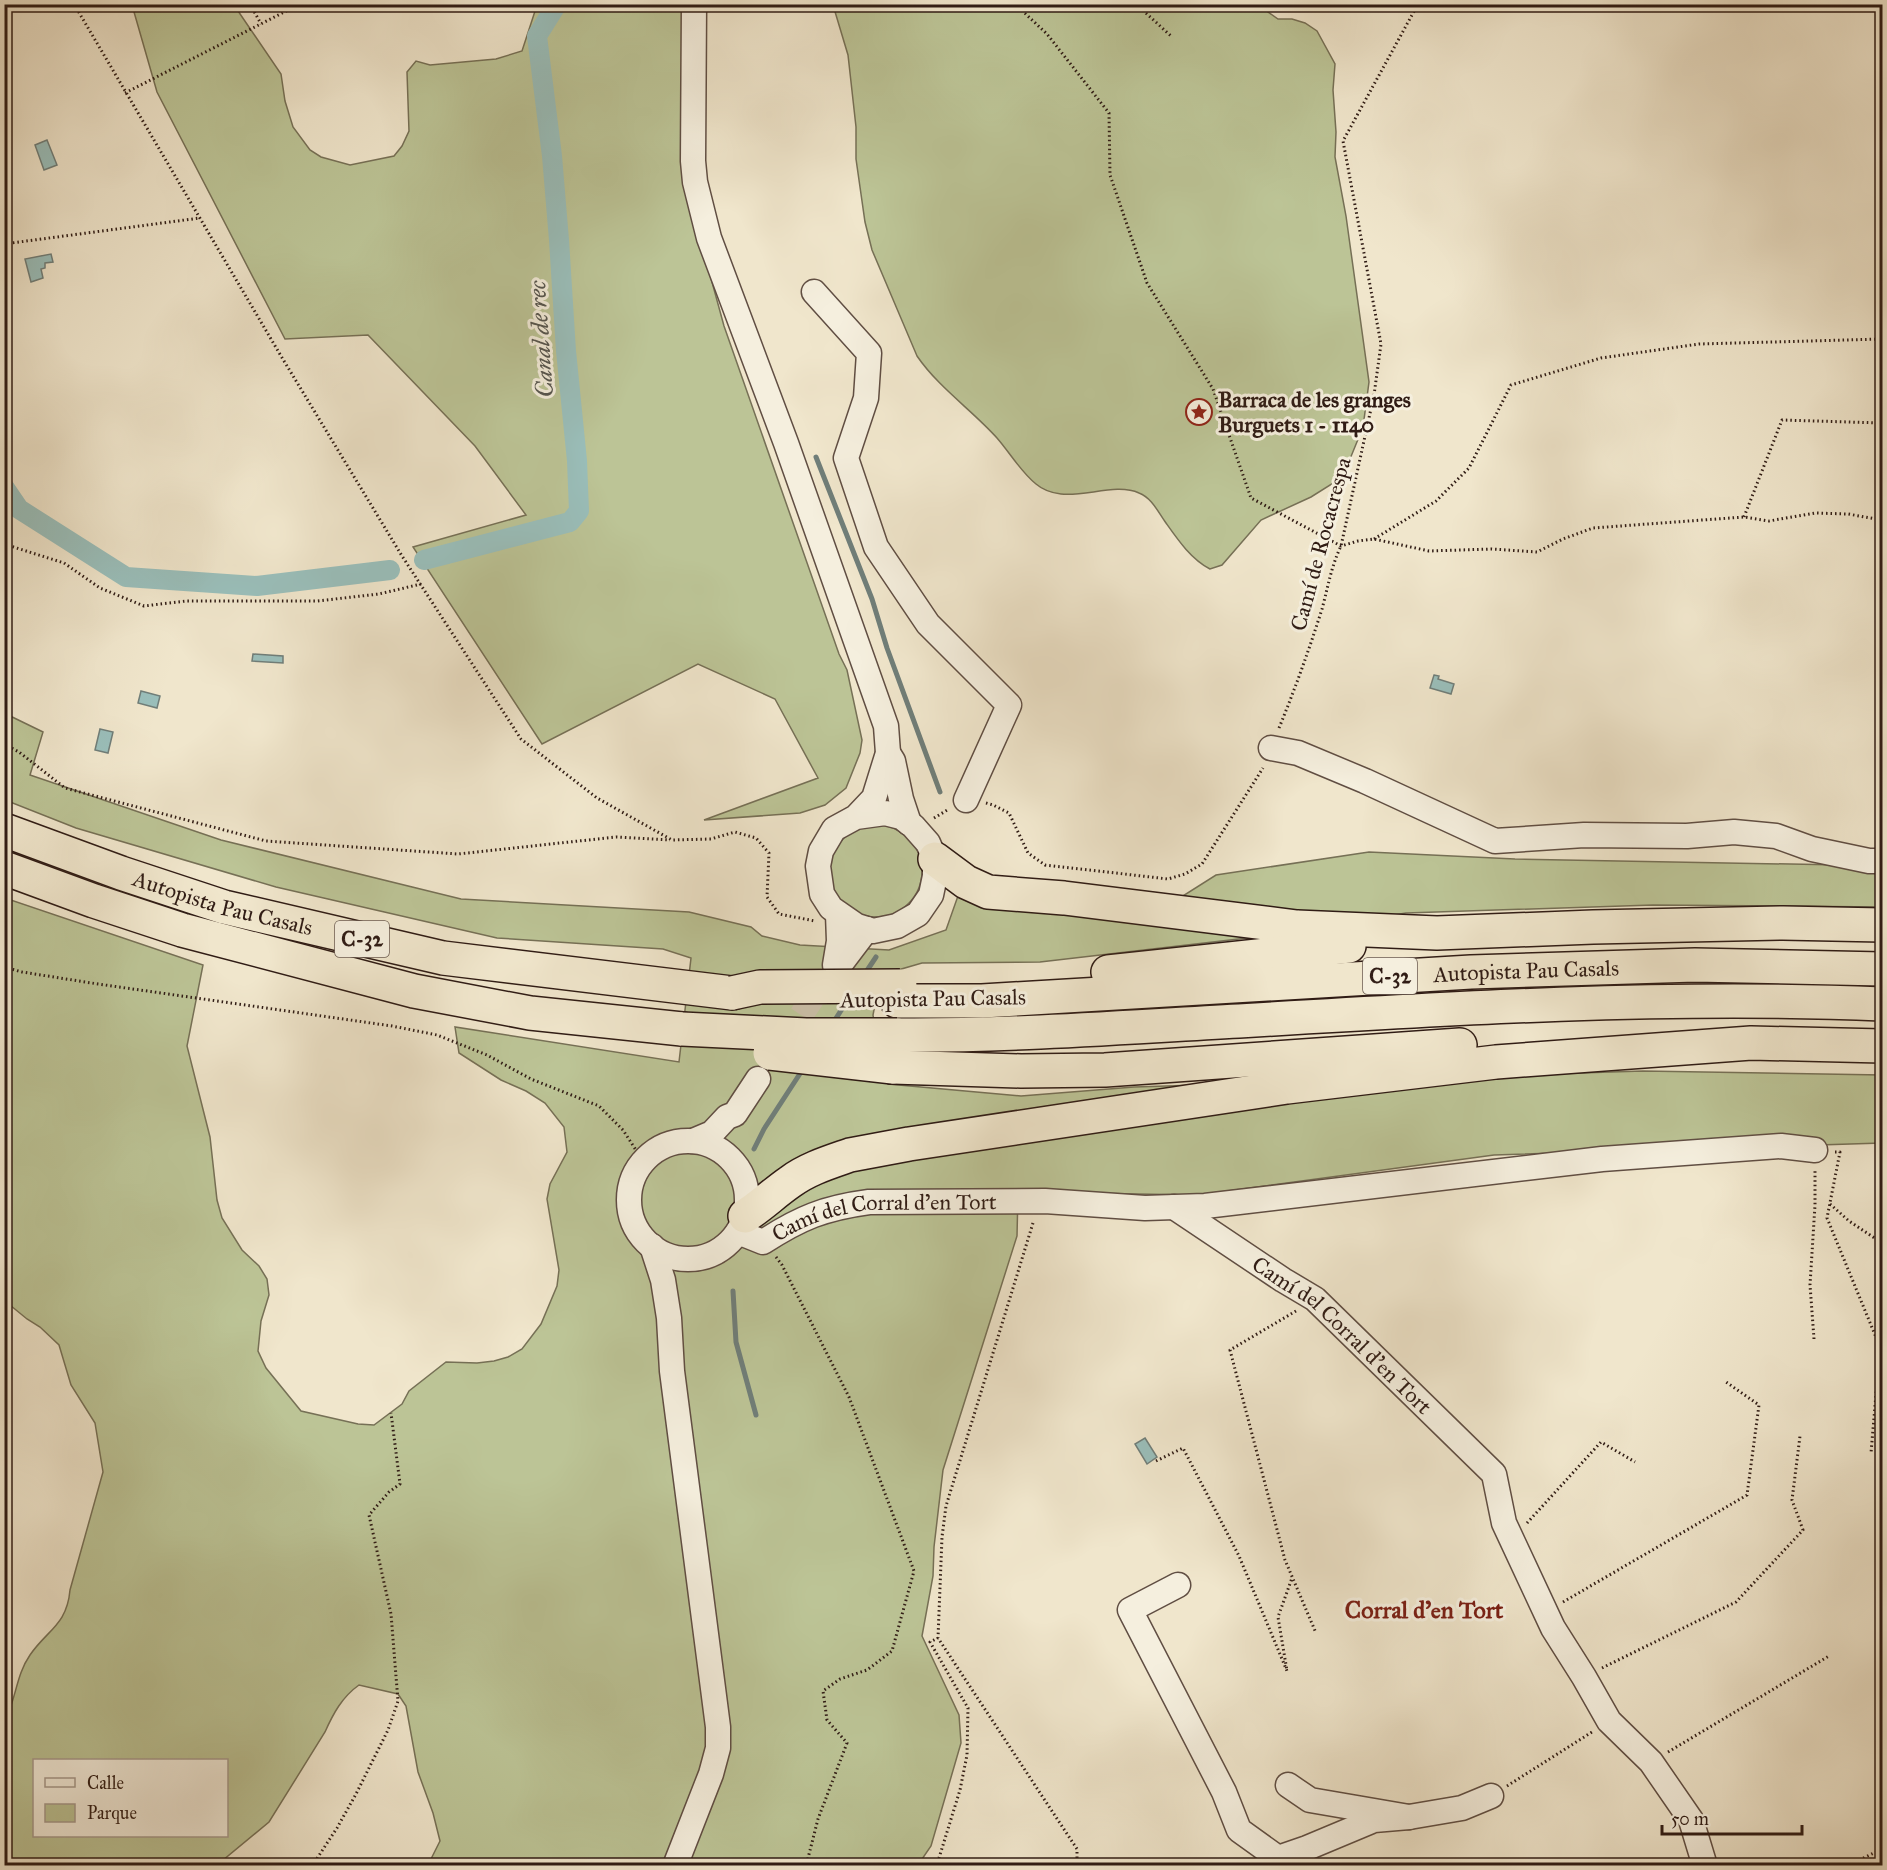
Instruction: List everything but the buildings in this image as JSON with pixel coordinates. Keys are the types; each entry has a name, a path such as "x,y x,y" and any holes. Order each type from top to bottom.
{"highway":[{"name":"Autopista Pau Casals","path":"4,830 121,873 224,907 443,958 798,999 898,993 982,1001 1471,972 1695,965 1882,969"},
{"path":"935,859 966,882 988,892 1064,898 1297,927 1437,933 1783,923 1882,925"},
{"name":"Autopista Pau Casals","path":"4,868 182,930 414,991 530,1013 680,1036 806,1035 895,1051 976,1036 1332,1015 1688,1000 1882,1004"},
{"path":"898,993 1345,946 1437,933"},
{"path":"895,1051 1021,1071 1105,1070 1461,1045 1683,1040 1882,1046"},
{"path":"748,1230 763,1204 790,1181 829,1162 850,1155 909,1144 1287,1087 1484,1063 1751,1043"}],"street":[{"path":"694,4 693,161 701,212 886,726 888,753 874,798 856,817 834,829 821,851 818,866 822,894 834,911 856,926 873,931 897,926 918,914 931,895 935,876 935,859 928,843 901,817 885,813 856,817"},
{"path":"814,292 869,353 866,398 846,458 876,547 928,624 1009,705 966,800"},
{"path":"1271,748 1298,753 1495,841 1584,835 1686,836 1734,832 1776,836 1812,849 1869,861 1882,861"},
{"path":"888,753 893,761 909,823"},
{"path":"834,911 839,942 835,965 842,962 867,929"},
{"path":"693,1141 712,1133 726,1118 735,1113 758,1079"},
{"path":"729,1157 737,1120 735,1113"},
{"path":"679,1141 693,1141 712,1146 729,1157 741,1174 747,1195 748,1230 713,1254 683,1259 668,1256 640,1235 629,1206 630,1190 643,1161 654,1152 679,1141"},
{"path":"1174,1207 1205,1206 1602,1159 1780,1146 1815,1150"},
{"name":"Camí del Corral d'en Tort","path":"748,1230 792,1223 845,1205 918,1201 1039,1201 1145,1208 1174,1207 1315,1299 1494,1474 1504,1523 1553,1628 1609,1721 1651,1762 1691,1820 1705,1866"},
{"path":"652,1246 663,1280 669,1318 672,1371 712,1677 718,1748 711,1774 675,1866"},
{"path":"669,1318 680,1282 697,1258"},
{"path":"1178,1585 1130,1610 1224,1792 1239,1830 1278,1858 1374,1820 1462,1808 1491,1796"},
{"path":"1288,1785 1310,1800 1409,1817"}],"path":[{"path":"74,4 281,356 421,584 521,739 597,798 672,840"},
{"path":"250,4 261,24"},
{"path":"125,93 300,4"},
{"path":"1015,4 1047,34 1109,113 1110,175 1147,283 1213,389 1251,498 1341,546 1374,539 1436,501 1469,468 1511,385 1601,358 1699,344 1882,339"},
{"path":"1136,4 1171,36"},
{"name":"Camí de Rocacrespa","path":"1009,813 1028,853 1045,865 1168,879 1185,874 1202,864 1261,772 1301,676 1324,602 1332,565 1341,546 1374,395 1381,344 1343,141 1418,4"},
{"path":"4,244 200,218"},
{"path":"1744,517 1782,420 1882,423"},
{"path":"1374,539 1429,551 1492,549 1537,552 1593,528 1744,517 1769,521 1815,513 1848,514 1882,520"},
{"path":"4,544 64,563 100,588 144,606 186,601 317,601 379,594 421,584"},
{"path":"4,744 19,752 65,788 266,841 458,854 616,837 672,840 711,839 735,832 756,838 769,853 767,897 779,914 817,922 834,911"},
{"path":"4,967 98,984 392,1026 437,1035 487,1054 531,1079 599,1106 623,1130 643,1161"},
{"path":"1814,1340 1810,1285 1815,1205 1815,1150 1840,1152 1827,1218 1880,1347 1871,1453"},
{"path":"1039,1201 946,1506 942,1537 938,1638 1077,1849 1077,1866"},
{"path":"1830,1204 1849,1221 1882,1243"},
{"path":"748,1230 783,1265 849,1397 914,1571 892,1651 867,1670 840,1678 823,1691 827,1720 847,1743 818,1819 806,1866"},
{"path":"1315,1299 1230,1350 1285,1560 1316,1633"},
{"path":"1545,1611 1748,1495 1759,1405 1726,1382"},
{"path":"312,1866 356,1794 388,1730 398,1701 391,1614 369,1515 389,1492 400,1484 391,1413"},
{"path":"1584,1677 1736,1602 1803,1530 1792,1500 1800,1436"},
{"path":"1512,1540 1600,1442 1635,1462"},
{"path":"1156,1461 1183,1448 1239,1556 1287,1671 1278,1617 1292,1576"},
{"path":"934,1866 939,1858 960,1790 967,1755 968,1708 930,1642 938,1638"},
{"path":"1651,1762 1828,1656"},
{"path":"1491,1796 1609,1721"},
{"path":"1847,1866 1882,1849"}],"green space":[{"path":"132,5 234,5 281,74 285,101 293,127 310,150 321,157 350,165 394,156 402,146 409,131 407,72 416,61 430,65 496,59 522,51 537,5 684,5 685,183 724,326 839,654 847,670 862,740 860,753 846,788 825,805 800,813 704,820 818,778 775,699 698,664 542,744 413,547 526,515 475,446 368,335 285,339 157,92"},
{"path":"833,5 1258,5 1278,19 1292,19 1305,23 1317,31 1335,64 1333,90 1335,157 1346,216 1369,382 1363,427 1350,459 1335,482 1311,497 1261,520 1222,565 1210,569 1185,549 1144,495 1121,489 1058,494 1042,488 1031,479 997,438 945,389 917,356 872,250 865,222 856,159 856,127 848,55"},
{"path":"4,713 43,732 30,775 221,840 461,899 689,912 751,927 762,936 800,945 889,950 946,930 959,893 1145,920 1216,875 1369,852 1515,859 1841,865 1882,869 1882,907 1653,905 1406,913 1256,937 1040,962 922,963 898,970 877,994 873,1015 878,1050 888,1084 1021,1096 1134,1087 1643,1071 1882,1075 1882,1143 1494,1155 1197,1195 1018,1192 1017,1236 943,1470 933,1576 922,1636 959,1715 961,1743 931,1846 918,1865 428,1865 440,1841 433,1813 418,1772 406,1706 398,1694 359,1685 339,1706 269,1822 217,1865 5,1865 5,1720 25,1663 65,1611 103,1472 95,1423 71,1385 59,1345 40,1327 5,1301 5,898 203,965 187,1046 210,1137 217,1200 222,1218 242,1250 259,1266 267,1279 269,1295 261,1321 258,1351 266,1368 301,1411 358,1424 374,1425 402,1404 409,1391 446,1362 494,1361 508,1357 522,1349 541,1324 557,1286 559,1270 547,1199 550,1184 567,1152 564,1127 545,1103 526,1091 501,1080 459,1053 455,1027 679,1062 691,958 663,949 497,938 276,887 76,828 5,800"},
{"path":"867,825 885,825 902,832 915,845 922,862 922,880 915,897 902,910 885,917 867,917 850,910 837,897 830,880 830,862 837,845 850,832"}],"water":[{"path":"47,140 57,165 44,170 35,145"},
{"path":"51,254 53,262 45,263 45,268 41,269 43,278 31,282 25,259"},
{"path":"253,654 283,656 283,663 252,661"},
{"path":"1434,675 1439,676 1438,679 1454,684 1451,694 1430,688"},
{"path":"141,691 160,696 157,708 138,703"},
{"path":"100,729 113,732 108,753 95,750"},
{"path":"1145,1438 1157,1457 1147,1464 1135,1444"}],"waterway":[{"name":"Canal de rec","path":"424,560 570,522 579,511 552,156 537,36 557,4"},
{"path":"816,457 872,599 887,648 940,792"},
{"name":"Canal de rec","path":"4,487 19,509 126,577 257,586 390,570"},
{"path":"864,975 876,957"},
{"path":"833,1023 849,998"},
{"path":"754,1149 764,1129 803,1069"},
{"path":"733,1291 736,1342 756,1415"}],"tunnel":[{"path":"781,1045 827,977"}],"place":[{"name":"Barraca de les granges Burguets 1 - 1140","path":"1199,412"}],"district":[{"name":"Corral d'en Tort","path":"1424,1610"}]}
